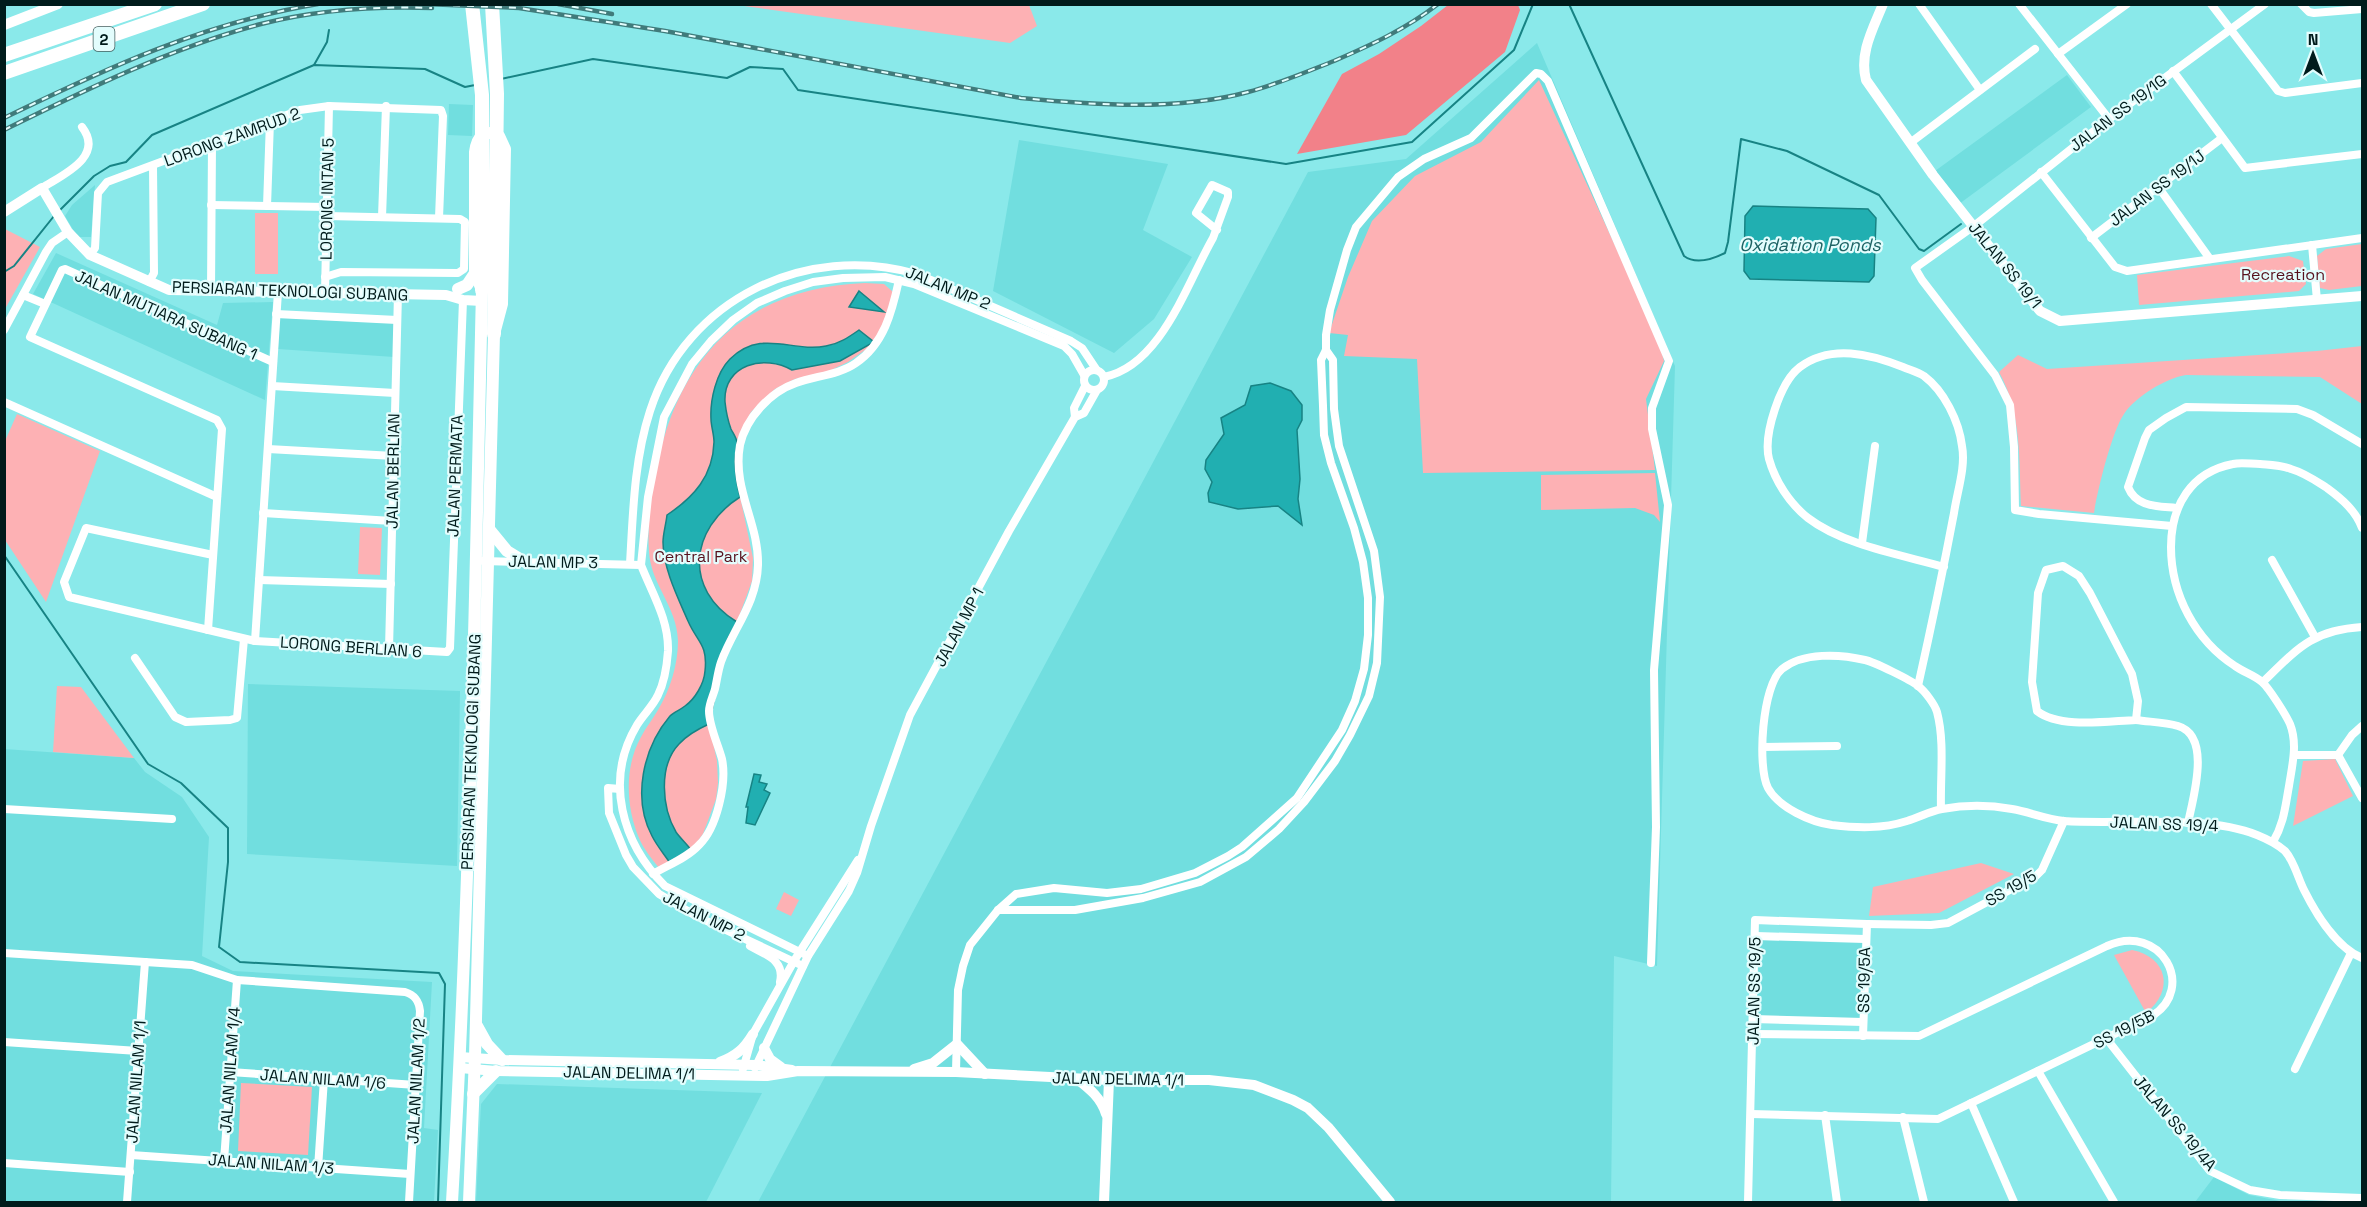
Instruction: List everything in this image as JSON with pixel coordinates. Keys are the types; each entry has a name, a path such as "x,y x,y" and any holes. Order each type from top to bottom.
{"highway":[{"name":"2","path":"4,54 155,4"},
{"name":"2","path":"4,73 202,4"},
{"path":"472,4 482,95 479,272 482,295"},
{"path":"492,4 497,94 479,272 494,334"}],"main road":[{"name":"PERSIARAN TEKNOLOGI SUBANG","path":"469,1203 482,821 482,561 486,398 494,334 502,304 505,149 499,136 494,133 480,135 475,152 479,272"},
{"path":"460,295 479,272"},
{"name":"PERSIARAN TEKNOLOGI SUBANG","path":"452,1203 482,561 489,530 482,295"},
{"path":"489,530 507,551 525,562"},
{"path":"469,820 482,821"},
{"path":"473,1094 499,1065 476,1024"}],"street":[{"path":"4,25 42,8 58,4"},
{"name":"JALAN SS 19/1","path":"1883,4 1863,54 1863,68 1871,89 2040,311 2060,321 2362,296"},
{"path":"1919,4 1980,90"},
{"path":"2019,4 2109,119"},
{"path":"2211,4 2278,91 2285,93 2362,83"},
{"name":"JALAN SS 19/1G","path":"2172,526 2015,510 2014,447 2010,405 1995,375 1915,268 1974,226 2109,119 2265,4"},
{"path":"2301,4 2309,12 2314,13 2362,9"},
{"path":"2058,54 2124,5"},
{"path":"1910,143 2035,48"},
{"path":"2173,71 2245,168 2362,154"},
{"path":"998,910 1075,910 1143,898 1200,882 1246,857 1279,830 1335,761 1350,735 1367,653 1368,598 1363,562 1324,435 1321,360 1326,350 1330,310 1347,250 1356,228 1398,177 1424,159 1471,138 1533,74 1541,74 1548,81 1669,361 1652,408 1652,429 1668,505 1654,670 1656,827 1652,963"},
{"name":"LORONG ZAMRUD 2","path":"90,255 95,248 98,193 107,182 300,110 329,106 386,106 441,110 443,116 439,218"},
{"name":"LORONG INTAN 5","path":"325,293 329,106"},
{"path":"382,217 386,106"},
{"path":"267,206 270,121"},
{"path":"4,212 80,164 86,155 88,139 82,127"},
{"name":"JALAN SS 19/1J","path":"2091,238 2222,138"},
{"path":"211,292 212,143"},
{"path":"149,282 154,273 153,166"},
{"path":"2042,172 2091,238 2120,270 2127,271 2362,238"},
{"path":"1104,377 1120,374 1145,353 1175,313 1217,230 1228,195 1228,192 1212,185 1196,213 1217,230"},
{"name":"PERSIARAN TEKNOLOGI SUBANG","path":"42,188 68,232 90,255 170,290 482,295"},
{"path":"2159,188 2210,259"},
{"path":"211,205 267,206 382,217 460,219 465,222 464,269 479,272"},
{"path":"4,330 52,243 68,232"},
{"path":"2312,245 2317,300"},
{"name":"JALAN MP 2","path":"630,564 634,495 640,449 650,410 665,375 683,347 702,325 751,290 780,277 842,264 868,264 897,268 1071,340 1082,348 1096,369"},
{"name":"JALAN MUTIARA SUBANG 1","path":"45,304 62,270 65,269 273,362"},
{"path":"326,277 341,272 479,272"},
{"name":"JALAN MP 2","path":"804,954 665,886 637,852 627,831 621,810 622,763 628,743 638,724 658,696 668,651 667,633 641,565 648,497 664,417 692,364 711,340 733,320 784,291 813,282 843,278 869,276 902,281 1003,321 1064,346 1072,354 1084,375"},
{"path":"653,874 698,846 715,818 723,783 723,763 710,708 722,662 751,603 758,566 737,466 741,441 754,414 774,394 794,383 827,375 856,363 877,343 891,317 902,281"},
{"path":"255,641 278,292"},
{"name":"JALAN BERLIAN","path":"389,649 398,294"},
{"path":"23,295 45,304 30,337 217,420 222,429 208,630"},
{"name":"JALAN PERMATA","path":"447,651 450,648 460,295"},
{"path":"276,314 397,320"},
{"path":"956,1072 958,990 963,966 970,945 998,910 1016,894 1054,888 1107,893 1141,889 1195,873 1242,847 1297,798 1341,730 1369,696 1377,663 1380,597 1375,558 1339,446 1334,409 1333,360 1326,350"},
{"path":"1918,686 1944,567 1960,477 1963,447 1955,421 1942,395 1923,375 1885,360 1858,353 1824,355 1798,368 1780,394 1770,426 1768,457 1784,493 1808,518 1834,533 1944,567"},
{"path":"1096,369 1104,377 1103,385 1097,390 1091,390 1085,386 1084,375 1087,371 1096,369"},
{"path":"272,386 395,393"},
{"name":"JALAN MP 1","path":"1075,417 1074,408 1085,386"},
{"name":"JALAN MP 1","path":"748,1070 753,1034 794,961 804,954 866,847 871,826 910,715 1009,531 1075,417 1084,413 1097,390"},
{"path":"4,402 217,497"},
{"path":"2176,508 2141,502 2131,495 2128,487 2150,430 2186,407 2298,409 2313,415 2362,444"},
{"path":"1862,543 1875,446"},
{"path":"268,448 394,456"},
{"path":"2273,843 2282,827 2286,811 2294,755 2290,724 2263,682 2233,665 2207,642 2194,624 2178,593 2172,569 2172,526 2176,508 2188,490 2216,468 2236,463 2274,465 2290,468 2310,477 2342,498 2360,521 2362,528"},
{"path":"263,513 392,521"},
{"path":"1350,518 1362,514"},
{"name":"LORONG BERLIAN 6","path":"213,555 86,528 64,582 69,597 255,641 447,651"},
{"path":"1363,562 1375,558"},
{"path":"2272,560 2315,637"},
{"name":"JALAN MP 3","path":"482,561 630,564"},
{"path":"630,564 641,565"},
{"path":"2136,720 2138,701 2132,674 2090,593 2079,576 2063,566 2046,570 2038,593 2032,682 2037,711 2047,719 2065,722 2136,720 2180,726 2192,735 2198,748 2197,776 2188,823"},
{"path":"259,580 390,584"},
{"path":"2263,682 2297,650 2315,637 2330,631 2362,627"},
{"path":"135,658 175,717 186,722 230,720 237,718 244,639"},
{"name":"JALAN SS 19/4","path":"1941,809 1941,736 1936,710 1918,686 1867,660 1822,656 1799,661 1780,670 1768,693 1763,769 1768,789 1794,813 1828,824 1866,828 1905,822 1941,809 1977,807 2013,809 2037,817 2064,821 2210,824 2242,830 2273,843 2285,852 2305,892 2331,932 2351,953 2362,958"},
{"path":"2338,755 2352,735 2362,726"},
{"path":"1763,747 1837,746"},
{"path":"2294,755 2338,755"},
{"path":"2338,755 2362,798"},
{"name":"JALAN MP 2","path":"620,789 608,788 609,813 633,867 659,894 696,916 803,966"},
{"path":"4,809 172,819"},
{"name":"SS 19/5","path":"1931,925 1948,923 2036,876 2042,870 2064,821"},
{"name":"JALAN SS 19/5","path":"1749,1203 1755,920 1931,925"},
{"name":"SS 19/5A","path":"1863,1036 1867,924"},
{"path":"719,926 777,960 782,975 779,988"},
{"path":"1756,936 1865,939"},
{"name":"SS 19/5B","path":"1751,1114 1938,1119 2159,1012 2170,994 2171,975 2168,964 2155,948 2128,939 2116,942 1919,1036 1753,1034"},
{"path":"4,953 192,965 237,980"},
{"path":"2295,1068 2351,953"},
{"name":"JALAN MP 1","path":"748,1070 764,1048 803,966 804,954"},
{"name":"JALAN NILAM 1/1","path":"127,1203 145,962"},
{"name":"JALAN NILAM 1/4","path":"224,1161 237,980"},
{"name":"JALAN NILAM 1/2","path":"237,980 396,991 414,995 420,1011 409,1203"},
{"path":"1753,1019 1863,1022"},
{"path":"714,1064 736,1056 747,1045 753,1034"},
{"name":"JALAN SS 19/4A","path":"2106,1038 2210,1171 2250,1190 2280,1195 2362,1198"},
{"path":"4,1042 138,1052"},
{"path":"902,1072 933,1063 957,1044"},
{"path":"957,1044 986,1074"},
{"path":"764,1048 770,1059 781,1067"},
{"name":"JALAN DELIMA 1/1","path":"460,1062 499,1065 748,1070 781,1067 798,1071"},
{"name":"JALAN DELIMA 1/1","path":"499,1065 714,1064 767,1076 798,1071 956,1072 1109,1080 1238,1082 1254,1085 1308,1108 1328,1127 1390,1203"},
{"path":"2038,1071 2114,1203"},
{"name":"JALAN NILAM 1/6","path":"230,1072 416,1085"},
{"path":"1076,1078 1103,1104 1107,1117"},
{"path":"318,1168 324,1079"},
{"path":"1104,1203 1109,1080"},
{"path":"1971,1103 2014,1203"},
{"path":"1825,1115 1837,1203"},
{"path":"1904,1117 1924,1203"},
{"name":"JALAN NILAM 1/3","path":"131,1155 410,1174"},
{"path":"4,1163 130,1172"}],"shaded area":[{"path":"1448,5 1518,5 1520,10 1505,52 1406,135 1297,154 1342,74 1379,54"},
{"path":"1537,43 1675,366 1657,966 1614,956 1611,1202 758,1202 1308,172 1406,159"},
{"path":"2067,75 2091,107 1959,204 1935,171"},
{"path":"449,104 473,105 472,136 448,135"},
{"path":"1019,140 1168,164 1143,230 1192,257 1154,319 1114,353 993,291"},
{"path":"95,185 91,237 79,237 65,216 72,205"},
{"path":"56,253 217,325 223,303 273,302 265,400 33,294"},
{"path":"280,317 394,323 394,357 278,349"},
{"path":"248,684 460,691 457,866 247,854"},
{"path":"4,749 134,758 145,772 182,797 209,837 202,956 233,971 432,982 424,1128 438,1130 434,1202 5,1202"},
{"path":"1759,940 1862,942 1860,1019 1757,1017"},
{"path":"497,1084 762,1093 706,1202 476,1202 481,1104"},
{"path":"2214,1177 2249,1195 2280,1201 2313,1202 2195,1202"}],"green space":[{"path":"737,5 1029,5 1037,26 1010,43"},
{"path":"1539,80 1659,341 1664,361 1646,399 1655,470 1423,473 1417,359 1344,356 1348,335 1329,333 1348,277 1372,221 1415,176 1481,142"},
{"path":"255,213 278,213 278,274 255,274"},
{"path":"5,229 40,247 5,309"},
{"name":"Recreation","path":"2362,244 2362,286 2329,290 2320,288 2317,256 2326,249"},
{"name":"Recreation","path":"2289,256 2303,261 2306,284 2299,291 2139,305 2137,275"},
{"name":"Central Park","path":"865,283 884,284 893,292 891,306 875,343 848,362 827,372 795,379 775,389 751,412 737,440 736,477 753,558 752,581 737,622 728,638 709,724 717,761 716,799 703,834 691,850 659,868 645,850 635,826 629,800 629,774 643,733 666,694 675,668 678,650 677,628 654,575 649,552 651,501 666,430 681,394 700,362 724,336 752,314 785,298 822,288"},
{"path":"2362,346 2362,404 2320,377 2186,375 2178,377 2160,384 2143,395 2129,408 2119,422 2110,447 2094,513 2021,506 2016,421 1999,372 2018,355 2047,369"},
{"path":"17,414 100,451 46,602 5,540 5,441"},
{"path":"1655,473 1660,522 1654,515 1635,508 1541,510 1541,475"},
{"path":"360,527 382,528 380,575 358,574"},
{"path":"57,686 81,687 134,758 53,752"},
{"path":"2335,759 2353,796 2293,826 2303,761"},
{"path":"1981,863 2014,874 1939,913 1869,916 1873,887"},
{"path":"784,892 799,900 791,916 776,909"},
{"path":"2132,950 2153,960 2163,976 2164,985 2161,994 2146,1013 2114,955"},
{"path":"241,1083 312,1087 308,1155 238,1151"}],"water":[{"name":"Oxidation Ponds","path":"1753,206 1868,209 1876,218 1874,276 1869,282 1750,279 1744,271 1745,216"},
{"path":"859,291 884,312 849,307"},
{"path":"859,330 874,342 840,361 792,370 781,365 758,363 738,371 726,389 727,416 737,442 735,465 740,497 723,510 711,525 703,542 700,559 701,576 708,593 720,608 737,622 728,638 709,724 682,741 672,753 668,764 664,787 668,811 676,832 691,850 670,863 654,840 646,821 643,806 643,774 653,743 661,729 670,716 689,703 698,691 703,681 706,662 701,644 691,628 672,583 666,562 663,542 667,515 686,501 706,475 713,454 711,419 713,395 721,372 730,359 754,345 765,343 801,347 826,346 840,342"},
{"path":"1270,383 1291,391 1302,405 1302,420 1297,430 1300,479 1298,499 1302,525 1278,506 1238,509 1209,502 1208,493 1212,482 1205,469 1206,460 1224,434 1221,418 1245,405 1251,386"},
{"path":"754,774 761,775 759,782 767,784 764,790 770,793 755,825 746,823 748,807 746,807"}],"waterway":[{"path":"501,79 593,59 727,78 750,67 783,69 798,90 1286,164 1412,142 1514,50 1533,4"},
{"path":"1569,4 1684,256 1689,259 1705,260 1725,253 1741,139 1787,151 1879,195 1919,249 1924,251 1961,224"},
{"path":"314,65 327,42 329,30"},
{"path":"60,210 94,176 110,166 126,162 152,135 314,65 425,69 465,87 475,85"},
{"path":"4,272 14,266 54,216"},
{"path":"4,555 148,764 181,783 228,828 228,862 219,947 240,962 439,973 445,984 438,1202"}],"railway":[{"path":"4,118 156,49 235,23 318,4"},
{"path":"425,4 519,8 665,31 1021,98 1135,105 1221,98 1292,78 1375,43 1438,4"},
{"path":"558,4 612,14"},
{"path":"4,130 162,57 261,24 303,15 346,10 432,8"}]}
